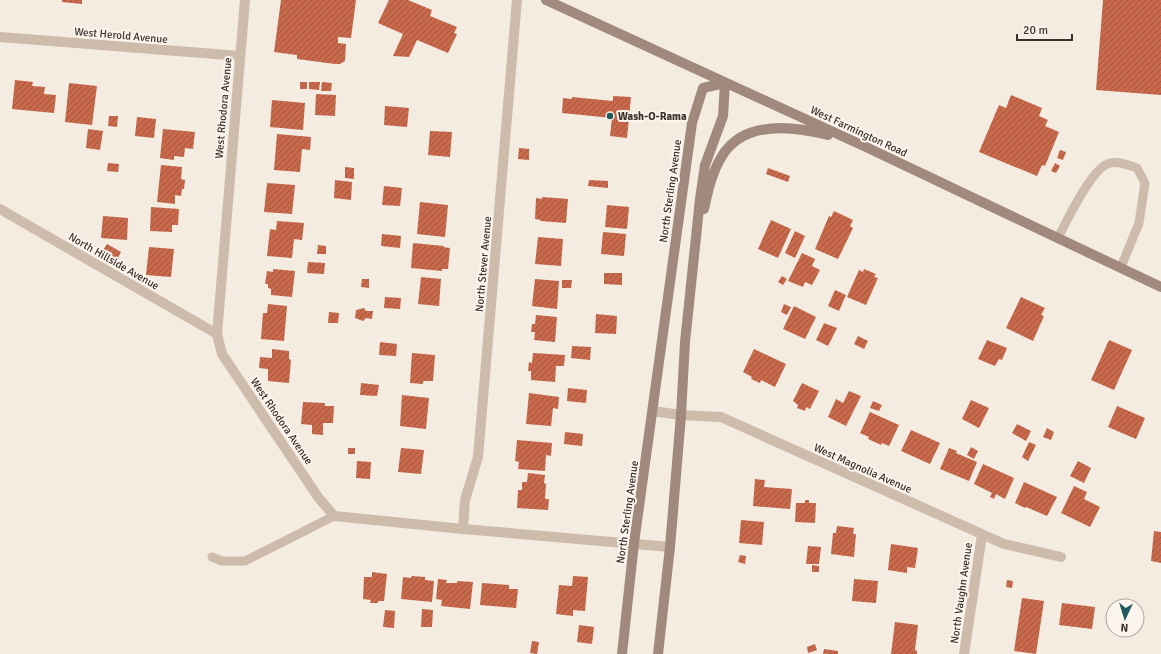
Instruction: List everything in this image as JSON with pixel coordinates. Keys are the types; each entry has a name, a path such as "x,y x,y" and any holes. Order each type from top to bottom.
{"main road":[{"name":"West Farmington Road","path":"546,0 866,147 1161,287"},
{"path":"658,654 670,547 681,414 688,301 703,174 708,155 723,116 725,83"},
{"name":"North Sterling Avenue","path":"622,654 634,543 692,123 703,88 725,83"},
{"path":"688,301 703,216 713,175 723,155 734,143 751,133 780,127 822,133 849,140 866,147"}],"street":[{"name":"West Rhodora Avenue","path":"245,0 217,334 222,354 318,497 334,516"},
{"name":"North Stever Avenue","path":"462,529 465,500 478,457 517,0"},
{"name":"West Herold Avenue","path":"0,37 240,56"},
{"name":"North Hillside Avenue","path":"0,209 217,334"},
{"name":"West Magnolia Avenue","path":"653,411 721,417 982,535 1016,548 1061,557"},
{"path":"334,516 670,547"},
{"name":"North Vaughn Avenue","path":"964,654 982,535"}],"lane":[{"path":"1058,238 1080,196 1100,169 1109,164 1121,163 1137,168 1145,183 1139,223 1121,268"},
{"path":"212,557 222,561 245,561 334,516"}],"building":[{"path":"62,0 82,0 82,4 62,2"},
{"path":"281,0 356,0 351,38 338,37 338,43 346,44 345,61 340,64 335,64 297,59 297,55 274,52"},
{"path":"389,0 408,0 432,10 430,16 457,27 454,33 457,34 448,53 417,40 409,57 393,56 403,34 378,23"},
{"path":"1103,0 1161,0 1161,95 1096,90"},
{"path":"15,80 33,82 32,86 45,87 44,94 56,95 54,113 12,109"},
{"path":"300,82 307,82 307,89 300,89"},
{"path":"309,82 320,82 319,90 309,89"},
{"path":"322,82 332,83 331,91 321,91"},
{"path":"69,83 97,86 92,125 65,122"},
{"path":"316,94 336,95 335,116 315,115"},
{"path":"1011,95 1042,108 1039,116 1048,120 1045,126 1059,132 1045,166 1042,165 1037,176 979,152 999,105 1006,108"},
{"name":"Wash-O-Rama","path":"613,96 631,97 627,138 610,136 612,118 562,113 563,98 572,99 572,97 613,101"},
{"path":"272,100 305,103 303,130 270,127"},
{"path":"385,106 409,108 407,127 384,125"},
{"path":"109,116 118,116 117,127 108,126"},
{"path":"137,117 156,119 154,138 135,136"},
{"path":"88,129 103,131 100,150 86,148"},
{"path":"163,129 195,132 193,149 185,148 184,157 174,156 174,160 160,158"},
{"path":"430,131 452,132 450,157 428,155"},
{"path":"277,134 311,137 310,150 302,149 300,172 274,170"},
{"path":"519,148 529,149 529,160 518,159"},
{"path":"1060,150 1066,152 1063,160 1057,158"},
{"path":"108,163 119,164 118,172 107,171"},
{"path":"1055,163 1060,166 1056,173 1051,171"},
{"path":"161,165 182,167 181,179 185,180 184,189 182,189 181,196 175,195 175,204 157,202"},
{"path":"345,167 354,168 354,179 345,178"},
{"path":"768,168 790,176 788,182 766,174"},
{"path":"335,180 352,182 351,200 334,198"},
{"path":"589,180 608,181 608,188 588,186"},
{"path":"267,183 295,185 292,214 264,212"},
{"path":"384,186 402,188 400,206 382,205"},
{"path":"542,197 568,199 566,223 540,221 541,220 535,219 536,198 542,199"},
{"path":"420,202 448,205 445,237 417,234"},
{"path":"607,205 629,207 627,229 605,227"},
{"path":"151,207 179,209 178,225 172,225 172,232 150,231"},
{"path":"834,211 853,220 850,226 853,228 838,259 815,249 829,216 831,217"},
{"path":"103,216 128,218 127,240 101,238"},
{"path":"771,220 791,229 778,258 758,249"},
{"path":"277,221 304,223 302,240 294,239 292,258 267,256 270,229 276,230"},
{"path":"795,231 805,236 795,258 785,253"},
{"path":"603,232 626,234 624,256 601,254"},
{"path":"382,234 401,236 400,248 381,246"},
{"path":"538,237 563,239 561,266 535,264"},
{"path":"413,243 450,248 448,269 442,269 442,271 411,268"},
{"path":"107,244 121,252 116,262 101,253"},
{"path":"318,245 326,246 326,254 317,254"},
{"path":"149,247 174,249 171,277 146,275"},
{"path":"802,253 815,259 812,266 820,270 812,285 805,282 803,287 788,281"},
{"path":"308,262 325,263 324,274 307,273"},
{"path":"273,269 295,271 292,297 271,295 271,289 268,288 268,284 265,284 267,271 273,272"},
{"path":"864,269 876,274 874,277 878,278 866,305 847,297 859,270 863,272"},
{"path":"604,273 622,273 622,285 604,284"},
{"path":"782,276 787,279 783,285 778,282"},
{"path":"421,277 441,279 439,306 418,304"},
{"path":"362,279 369,279 369,288 361,287"},
{"path":"535,279 559,281 557,309 532,306"},
{"path":"562,280 572,280 571,288 562,288"},
{"path":"835,290 846,295 839,311 828,306"},
{"path":"385,297 401,298 400,309 384,308"},
{"path":"1021,297 1045,308 1041,315 1044,316 1033,341 1006,328"},
{"path":"268,304 287,306 284,341 261,339 263,313 267,313"},
{"path":"784,304 791,307 787,315 781,312"},
{"path":"794,306 816,317 805,339 783,329"},
{"path":"364,308 366,311 373,311 372,319 366,318 363,321 355,318 356,310"},
{"path":"329,312 339,313 338,323 328,323"},
{"path":"596,314 617,316 616,334 595,333"},
{"path":"536,315 557,317 555,342 534,340 535,332 531,332 532,324 535,324"},
{"path":"824,323 837,328 828,346 816,340"},
{"path":"858,336 868,341 864,349 854,344"},
{"path":"987,340 1007,348 1002,360 999,359 995,366 978,359"},
{"path":"1109,340 1132,350 1114,390 1091,380"},
{"path":"380,342 397,344 396,356 379,355"},
{"path":"572,346 591,347 590,360 571,358"},
{"path":"272,349 289,351 289,359 291,360 289,383 268,381 268,369 259,368 260,357 272,358"},
{"path":"754,349 786,364 775,387 761,380 760,383 751,379 752,377 743,372"},
{"path":"412,353 435,355 433,381 423,381 423,384 410,383"},
{"path":"533,353 565,355 564,366 556,366 555,382 531,380 531,371 528,371 529,362 532,363"},
{"path":"361,383 379,385 377,396 360,395"},
{"path":"802,383 819,391 810,409 806,407 805,411 797,408 798,405 793,401"},
{"path":"568,388 587,390 586,403 567,401"},
{"path":"849,391 861,396 846,426 828,417 836,399 843,403"},
{"path":"529,393 559,397 558,409 553,408 551,426 526,424"},
{"path":"402,395 429,398 426,429 400,426"},
{"path":"971,400 989,408 979,428 962,419"},
{"path":"873,401 882,405 879,411 870,408"},
{"path":"303,402 325,403 325,406 334,406 333,423 323,423 323,435 312,434 312,425 301,424"},
{"path":"1117,406 1145,418 1136,439 1108,427"},
{"path":"870,412 899,425 889,446 882,443 881,445 868,439 869,437 860,433"},
{"path":"1017,424 1031,431 1026,441 1012,433"},
{"path":"1047,428 1054,432 1051,440 1043,437"},
{"path":"911,430 940,443 930,464 901,451"},
{"path":"565,432 583,434 582,446 564,444"},
{"path":"517,440 552,443 551,456 546,455 545,471 518,469 519,462 515,461"},
{"path":"1029,442 1036,445 1028,461 1022,457"},
{"path":"971,447 978,451 974,459 967,455"},
{"path":"348,448 355,448 355,454 348,454"},
{"path":"401,448 424,450 421,474 398,472"},
{"path":"949,448 957,451 956,453 977,462 969,481 940,469"},
{"path":"357,461 371,462 370,479 356,478"},
{"path":"1078,461 1091,468 1084,483 1070,476"},
{"path":"983,464 1014,478 1005,499 996,494 994,499 990,497 992,493 974,484"},
{"path":"528,473 545,475 545,499 549,499 548,510 517,508 518,490 522,490 522,482 527,482"},
{"path":"755,479 765,480 764,487 792,489 790,509 753,506"},
{"path":"1024,482 1057,497 1047,516 1015,503"},
{"path":"1074,486 1087,492 1084,499 1100,507 1090,527 1061,513"},
{"path":"805,500 809,500 809,503 816,503 815,523 795,522 796,503 805,503"},
{"path":"741,520 764,522 762,545 739,543"},
{"path":"837,526 854,528 853,534 856,534 854,557 831,554 833,533 836,533"},
{"path":"1154,531 1161,532 1161,563 1151,561"},
{"path":"891,544 918,548 915,568 907,567 907,573 888,570"},
{"path":"808,546 821,547 819,564 806,564"},
{"path":"740,555 746,556 745,564 738,562"},
{"path":"812,565 819,566 819,572 812,572"},
{"path":"372,572 387,574 384,601 378,601 378,603 370,603 371,600 363,599 364,577 372,577"},
{"path":"412,576 425,577 425,580 434,581 432,602 401,599 403,577 411,578"},
{"path":"573,576 588,577 585,611 573,610 573,616 556,614 559,585 572,586"},
{"path":"438,579 447,580 446,583 457,583 457,581 473,582 470,609 441,606 442,600 436,599"},
{"path":"854,579 878,581 876,603 852,601"},
{"path":"1007,580 1013,581 1012,588 1006,587"},
{"path":"482,583 509,585 509,589 518,589 516,608 480,605"},
{"path":"1022,598 1044,601 1036,654 1014,651"},
{"path":"1062,603 1095,607 1092,629 1059,625"},
{"path":"422,609 433,610 432,627 421,627"},
{"path":"385,610 395,611 394,628 383,627"},
{"path":"895,622 918,625 915,650 917,651 917,654 891,654"},
{"path":"579,625 594,627 592,644 577,642"},
{"path":"532,641 539,642 537,654 530,653"},
{"path":"815,644 817,650 808,653 807,647"},
{"path":"824,649 838,651 838,654 823,654"}],"place":[{"name":"Wash-O-Rama","path":"610,116"}]}
